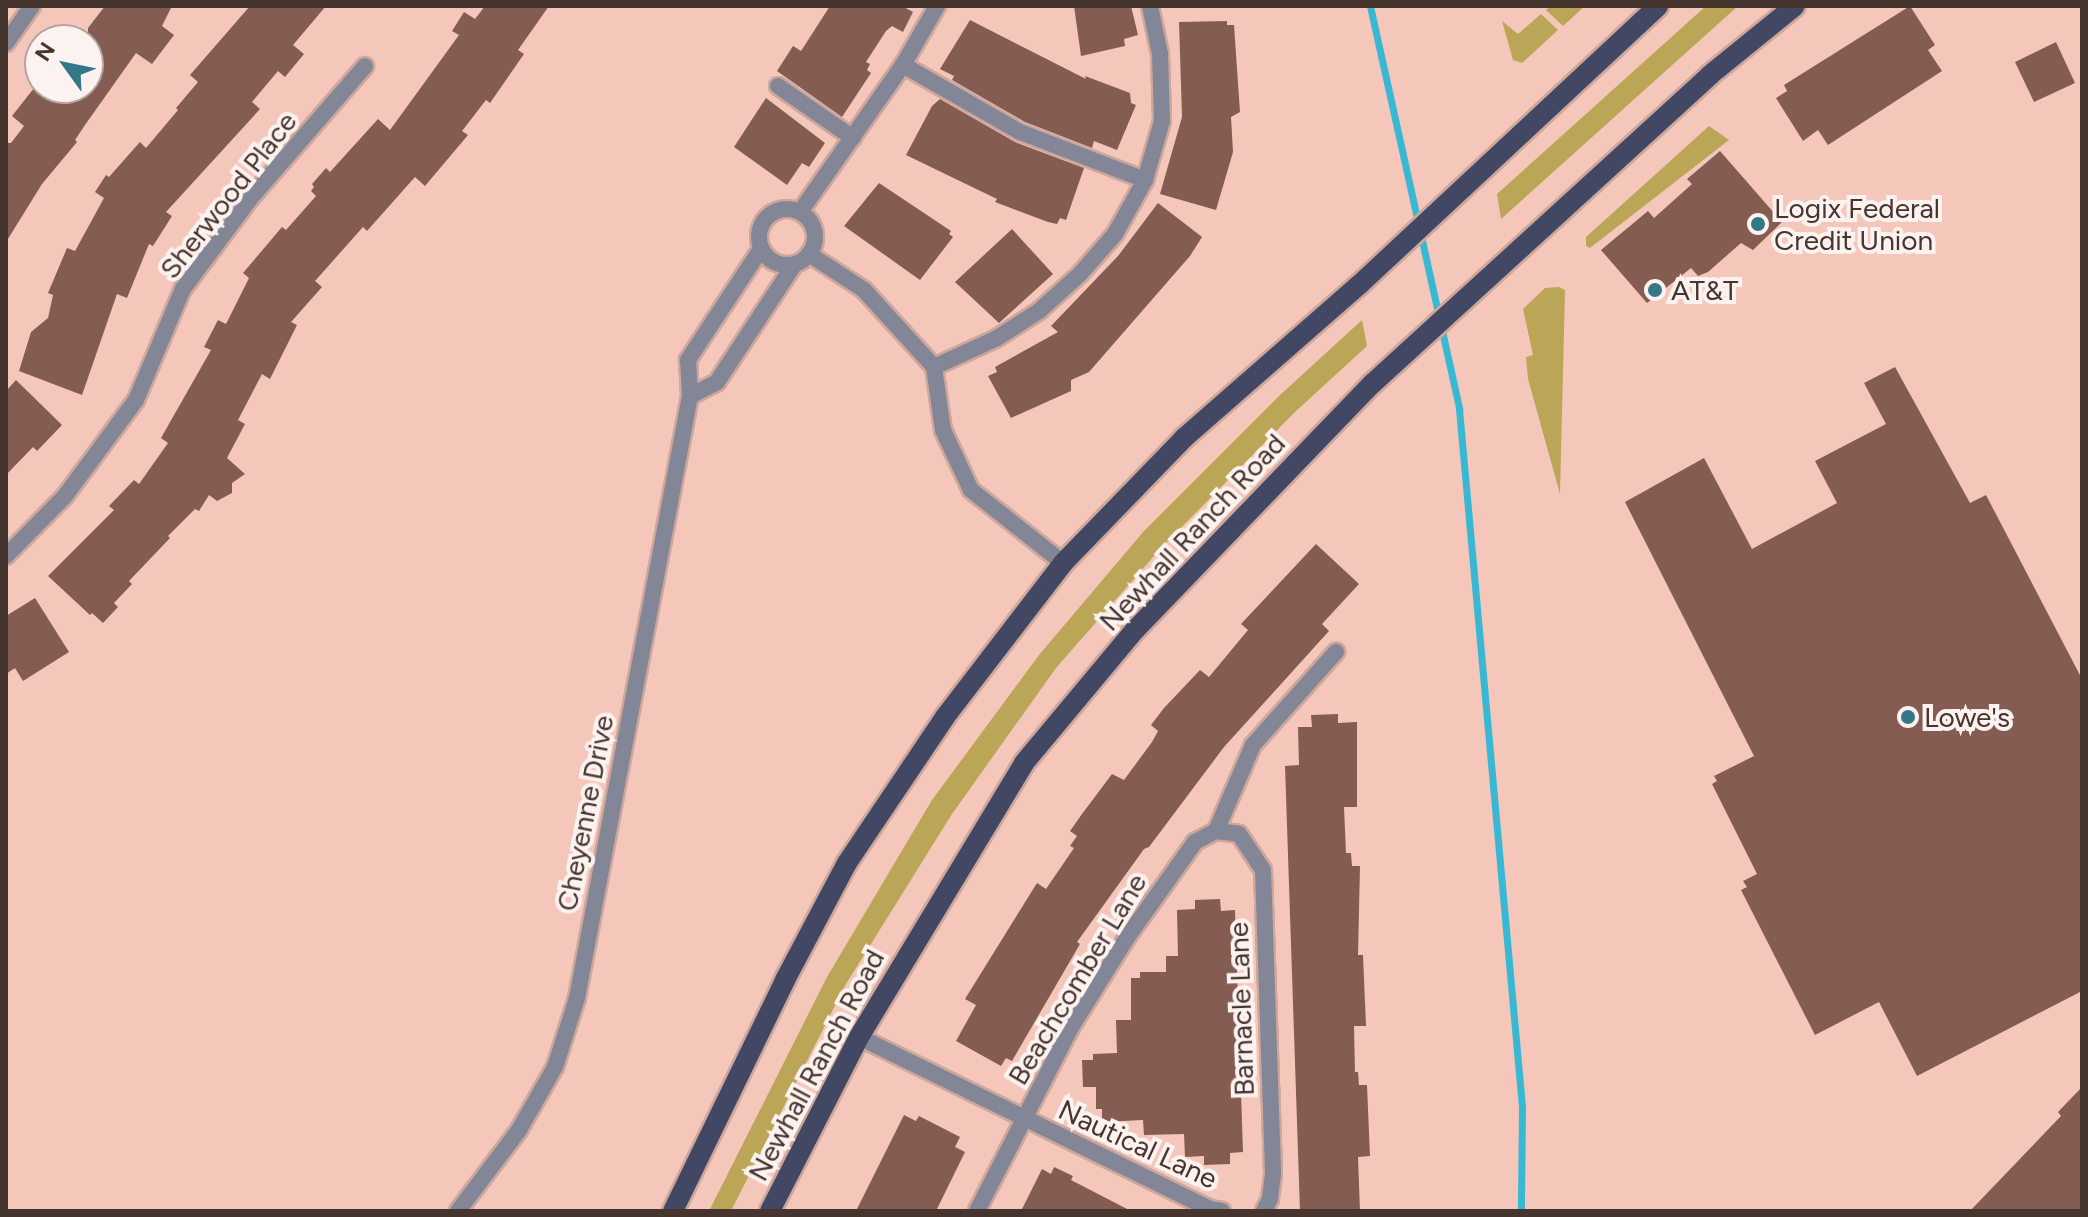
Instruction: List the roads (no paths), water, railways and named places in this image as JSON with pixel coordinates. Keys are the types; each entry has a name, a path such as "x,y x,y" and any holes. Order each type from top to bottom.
{"main road":[{"path":"673,1211 785,980 847,863 945,717 1063,563 1184,438 1359,285 1658,6"},
{"name":"Newhall Ranch Road","path":"770,1211 859,1037 1024,763 1135,630 1372,384 1710,75 1795,6"}],"street":[{"path":"6,43 32,6"},
{"path":"800,212 903,65 937,6"},
{"path":"934,367 997,338 1039,311 1080,274 1115,234 1145,180 1162,121 1160,54 1150,6"},
{"path":"903,65 1020,132 1145,180"},
{"name":"Sherwood Place","path":"6,556 65,496 136,400 183,289 249,200 365,66"},
{"path":"778,86 853,138"},
{"path":"690,396 717,382 794,265 809,254 815,235 808,217 783,209 767,216 759,232 761,249 774,263 794,265"},
{"name":"Cheyenne Drive","path":"458,1211 519,1130 555,1067 577,998 690,396 688,360 761,249"},
{"path":"809,254 864,290 934,367 943,430 971,490 1063,563"},
{"path":"1216,831 1253,745 1336,652"},
{"name":"Beachcomber Lane","path":"977,1211 1070,1029 1126,939 1195,842 1216,831"},
{"name":"Barnacle Lane","path":"1216,831 1239,834 1263,870 1273,1174 1270,1199 1264,1211"},
{"name":"Nautical Lane","path":"859,1037 1210,1209 1222,1211"}],"waterway":[{"path":"1370,6 1459,409 1522,1107 1521,1211"}],"place":[{"name":"Logix Federal Credit Union","path":"1758,224"},
{"name":"AT&T","path":"1655,290"},
{"name":"Lowe's","path":"1908,717"}]}
